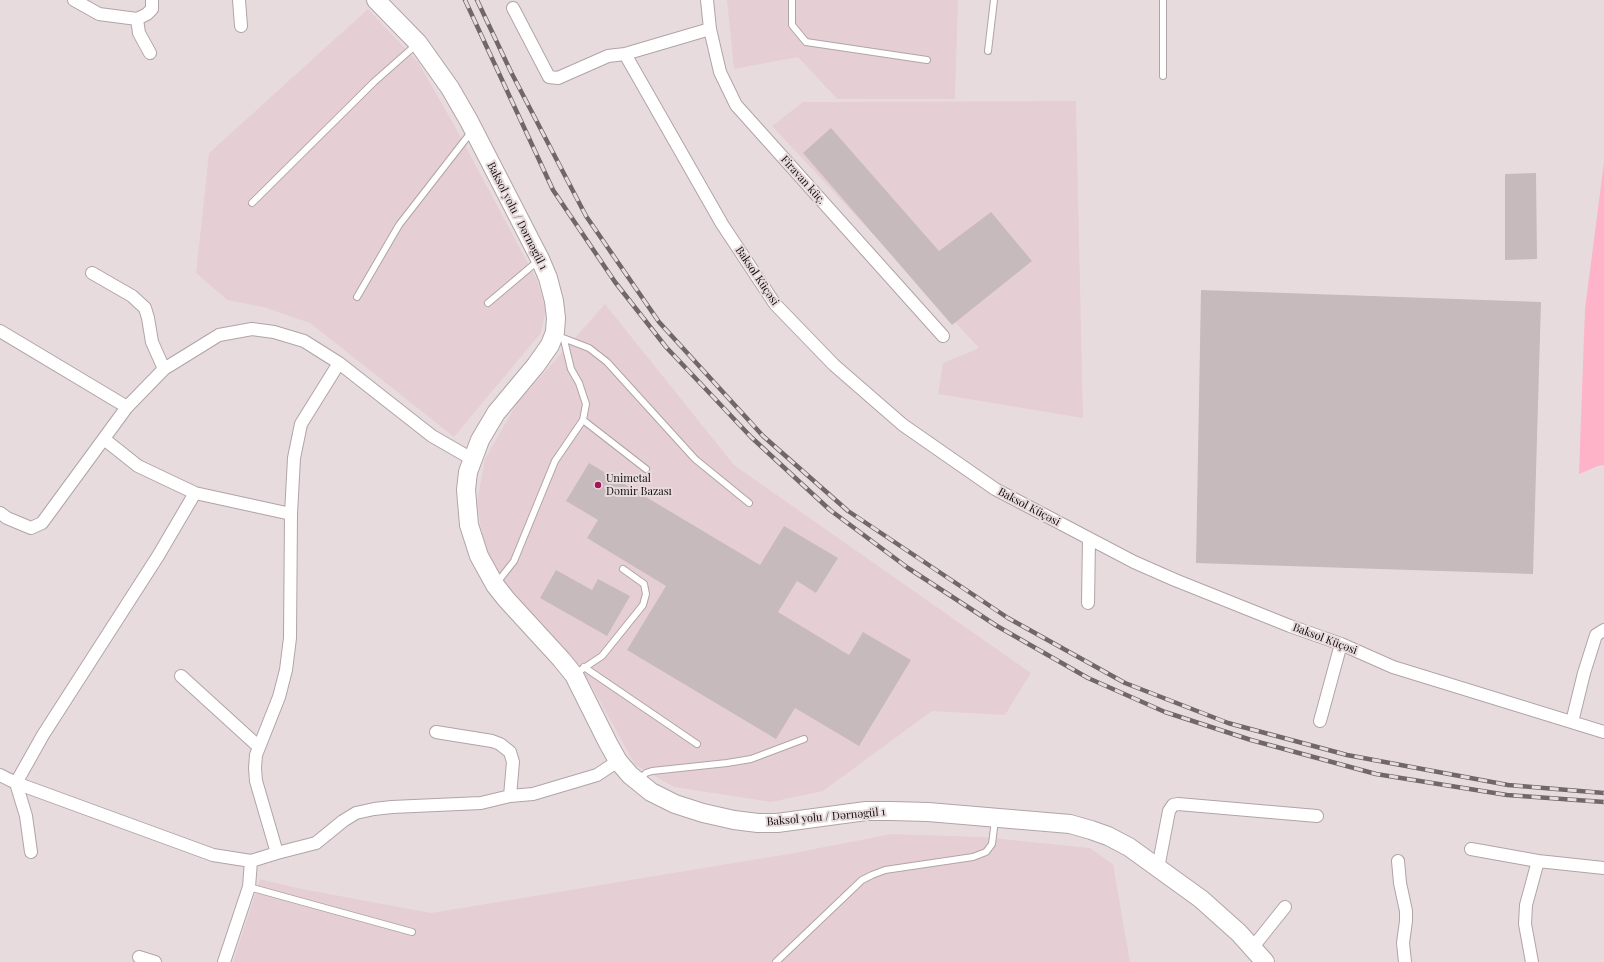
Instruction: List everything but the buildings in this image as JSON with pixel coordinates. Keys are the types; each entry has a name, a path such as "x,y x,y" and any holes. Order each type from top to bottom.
{"main road":[{"name":"Baksol yolu / Dərnəgül 1","path":"376,0 418,43 450,88 540,259 554,301 560,336 550,345 536,365 496,413 480,440 472,459 468,472 466,490 469,525 479,556 495,585 561,659 579,671 618,761 638,782 651,792 675,804 696,811 734,820 758,823 777,823 866,811 928,812 1070,824 1091,830 1108,836 1128,847 1201,899 1253,947 1265,962"}],"street":[{"path":"74,0 99,14 137,19 147,14 152,9 152,0"},
{"path":"239,0 241,26"},
{"name":"Firavan küç.","path":"707,0 710,29 720,72 736,105 943,336"},
{"path":"513,8 549,77 558,78 608,56 625,54 710,29"},
{"path":"137,19 139,33 150,53"},
{"name":"Baksol Küçəsi","path":"625,54 722,224 775,304 834,365 903,425 995,489 1134,562 1290,626 1341,644 1393,667 1604,732"},
{"path":"92,273 132,296 144,308 148,318 152,342 164,369"},
{"path":"0,513 7,518 31,528 42,523 127,407 164,369 219,335 252,330 274,332 304,341 339,364 432,436 472,459"},
{"path":"0,331 127,407"},
{"path":"277,853 256,781 255,762 259,747 279,697 286,670 290,638 291,514 294,458 301,424 339,364"},
{"path":"104,439 138,466 195,492 291,514"},
{"path":"31,852 26,816 16,783 43,735 158,556 195,492"},
{"path":"1088,603 1089,539"},
{"path":"1572,722 1584,673 1600,632"},
{"path":"1320,721 1341,644"},
{"path":"181,676 259,747"},
{"path":"436,732 492,741 500,744 510,752 512,762 510,796"},
{"path":"0,775 16,783 213,854 251,862 277,853 316,843 342,821 356,813 374,808 481,803 510,796 533,794 597,775 618,761"},
{"path":"1158,868 1169,811 1173,805 1178,804 1317,816"},
{"path":"1471,849 1538,861 1604,868"},
{"path":"1398,861 1406,916 1404,943 1405,962"},
{"path":"1532,962 1525,924 1526,905 1538,861"},
{"path":"224,962 249,887 251,862"},
{"path":"1253,947 1285,908"},
{"path":"139,957 155,962"}],"lane":[{"path":"792,0 792,25 806,42 927,60"},
{"path":"988,51 994,0"},
{"path":"1162,0 1163,76"},
{"path":"252,203 374,82 418,43"},
{"path":"357,297 398,225 473,130"},
{"path":"488,303 540,259"},
{"path":"495,585 514,561 555,461 583,420 586,404 579,383 571,369 560,336"},
{"path":"560,336 589,348 606,362 695,459 749,503"},
{"path":"583,420 646,469"},
{"path":"622,569 644,584 646,594 643,605 602,656 579,671 697,744"},
{"path":"638,782 646,774 652,771 727,764 752,759 804,739"},
{"path":"776,962 862,880 885,870 973,857 986,852 992,844 995,818"},
{"path":"249,887 412,932"}],"shaded area":[{"path":"727,0 958,0 955,99 837,99 798,57 734,69"},
{"path":"368,9 418,62 452,121 537,280 546,310 541,333 454,437 310,323 263,307 227,300 196,273 209,153"},
{"path":"1076,101 1083,418 938,394 943,363 979,348 772,126 803,102"},
{"path":"1604,162 1604,465 1579,474 1585,309"},
{"path":"605,304 734,465 1031,673 1005,715 932,711 823,791 771,802 674,787 635,765 587,678 508,590 484,549 477,502 485,459 517,403"},
{"path":"891,834 983,837 1090,848 1113,864 1130,962 233,962 260,879 297,888 431,913 794,853"}],"railway":[{"path":"465,0 553,190 615,282 666,347 751,437 830,510 908,568 997,626 1088,678 1165,712 1251,740 1376,774 1507,795 1604,802"},
{"path":"477,0 511,72 586,216 659,322 763,436 848,511 1008,618 1125,683 1228,723 1347,755 1508,785 1604,793"}],"place":[{"name":"Unimetal Dəmir Bazası","path":"598,485"}]}
